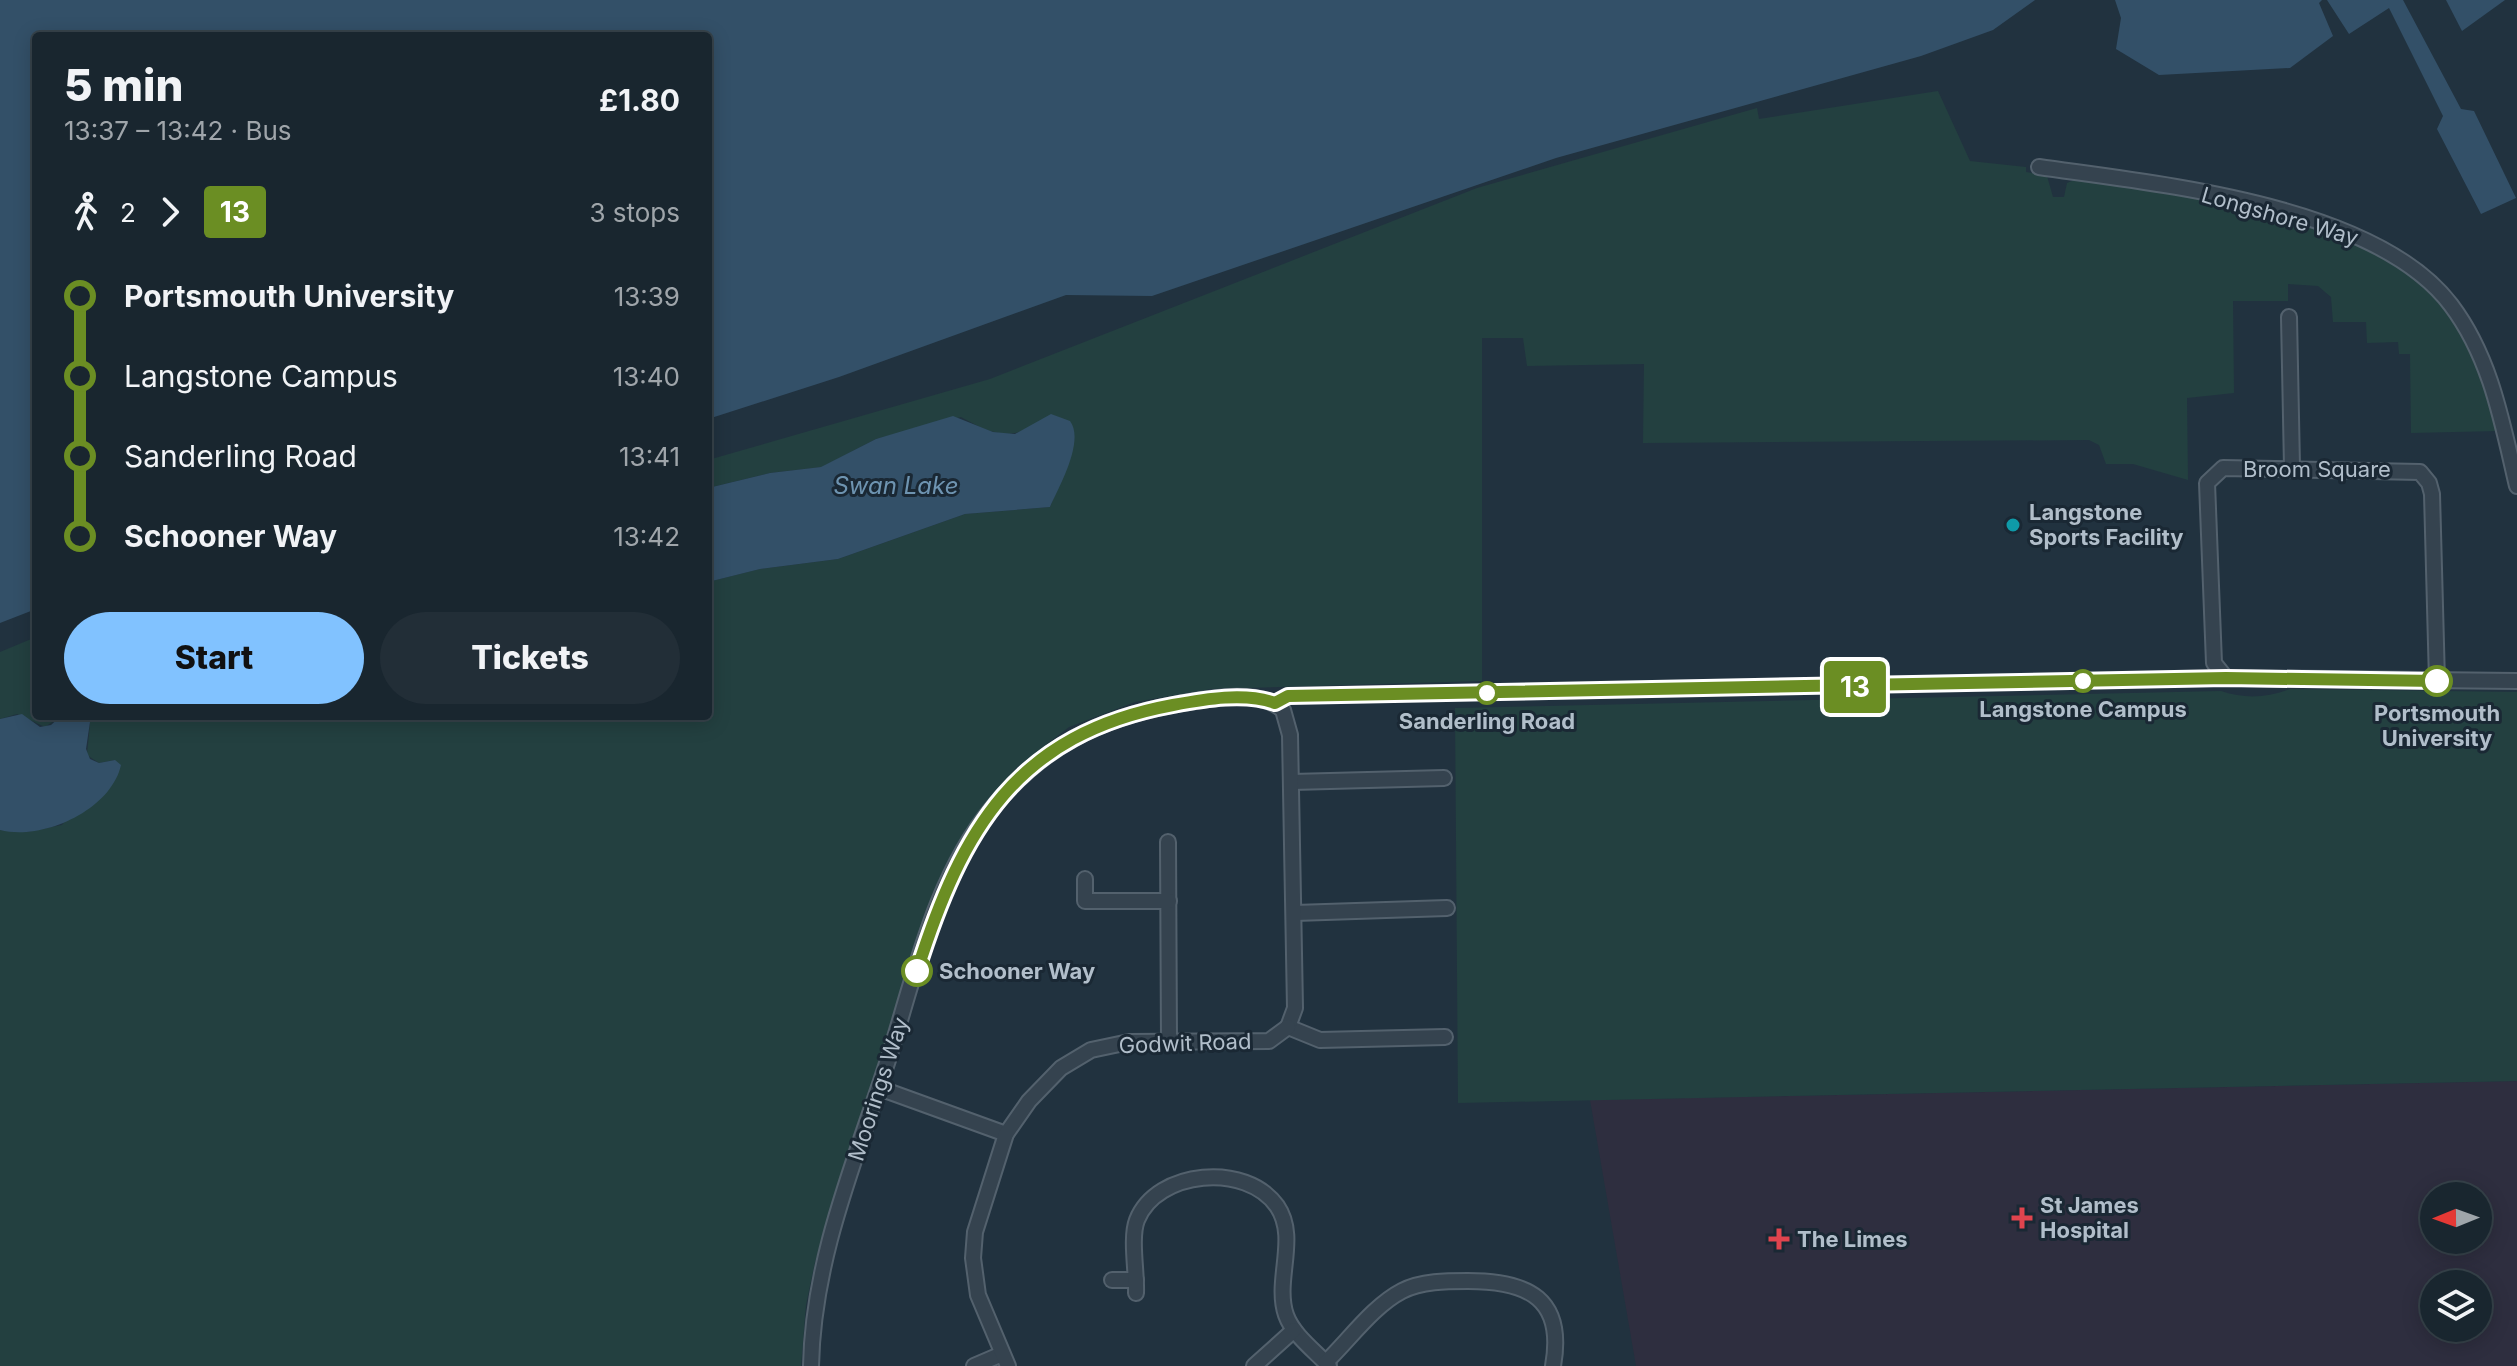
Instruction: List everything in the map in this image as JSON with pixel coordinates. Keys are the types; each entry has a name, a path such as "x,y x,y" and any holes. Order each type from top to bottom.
{"street":[{"name":"Longshore Way","path":"2039,167 2244,201 2368,242 2421,274 2446,299 2474,343 2495,392 2517,486"},
{"path":"2289,317 2292,467"},
{"name":"Broom Square","path":"2292,467 2409,469 2420,472 2429,483 2437,681 2226,678 2214,663 2207,483 2223,468 2292,467"},
{"path":"2437,681 2517,681"},
{"name":"Moorings Way","path":"811,1366 817,1286 835,1216 944,893 968,840 1019,778 1054,749 1119,716 1197,700 1263,699 1275,703 1287,720 1292,782"},
{"path":"1444,778 1292,782 1295,1008 1288,1027 1320,1040 1445,1037"},
{"path":"1168,842 1169,1041"},
{"path":"1085,879 1085,901 1169,901"},
{"path":"1295,913 1447,908"},
{"name":"Godwit Road","path":"1005,1360 982,1309 973,1258 975,1232 1006,1134 1043,1084 1075,1058 1110,1045 1169,1041 1269,1041 1288,1027"},
{"path":"879,1088 1006,1134"},
{"path":"1112,1280 1136,1287 1135,1223 1154,1195 1181,1182 1204,1178 1243,1182 1263,1193 1285,1220 1283,1302 1294,1330 1328,1364 1401,1291 1430,1283 1488,1281 1516,1284 1534,1295 1549,1312 1557,1343 1553,1366"},
{"path":"1254,1366 1294,1330"},
{"path":"974,1366 1005,1360"}],"shaded area":[{"name":"St James Hospital","path":"2517,1081 2517,1366 1636,1366 1590,1100"}],"green space":[{"path":"1938,91 1970,161 2026,167 2026,172 2047,176 2053,197 2064,197 2067,183 2079,178 2236,207 2363,246 2416,277 2446,309 2477,368 2498,431 2411,433 2410,354 2399,354 2398,342 2367,343 2366,322 2333,322 2331,297 2318,286 2288,284 2288,301 2233,301 2234,393 2187,398 2188,480 2133,464 2106,464 2099,445 2089,440 1643,443 1644,364 1527,366 1523,338 1482,338 1482,681 1211,689 1135,702 1069,727 1016,768 973,821 928,906 815,1262 806,1305 801,1366 0,1366 0,830 26,832 62,825 115,760 99,763 87,755 88,720 712,720 712,581 760,569 838,559 965,514 1050,507 1067,465 1034,425 1006,434 979,427 961,417 876,439 822,467 770,473 712,487 712,459 990,379 1477,188 1757,108 1759,119"},
{"path":"32,639 32,720 55,720 45,727 17,714 0,719 0,652"},
{"path":"2290,689 2517,692 2517,1081 1458,1103 1455,708 2221,691 2256,696"}],"water":[{"path":"0,0 2035,0 1993,30 1921,56 1556,158 1152,296 1066,295 839,377 712,418 712,32 32,32 32,611 0,623"},
{"path":"2115,0 2322,0 2319,3 2333,36 2290,68 2159,75 2116,49 2121,18"},
{"path":"2327,0 2403,0 2461,109 2474,111 2516,198 2481,214 2437,129 2443,116 2389,8 2349,34"},
{"path":"2446,0 2505,0 2462,31"},
{"name":"Swan Lake","path":"1051,414 1070,421 1074,430 1073,452 1050,507 965,514 838,559 760,569 712,581 712,487 770,473 821,467 876,439 953,416 993,432 1015,434"},
{"path":"22,714 40,727 51,725 57,720 88,720 86,749 90,759 99,763 115,760 121,765 115,781 90,808 55,826 36,831 0,830 0,719"}],"bus line":[{"name":"13","path":"917,971 944,893 968,840 991,808 1019,778 1054,749 1084,731 1119,716 1160,707 1197,700 1235,698 1263,699 1275,703 1288,696 2226,678 2437,681"}],"place":[{"name":"Langstone Sports Facility","path":"2013,525"},
{"name":"Langstone Campus","path":"2083,681"},
{"name":"Portsmouth University","path":"2437,681"},
{"name":"Sanderling Road","path":"1487,693"},
{"name":"Schooner Way","path":"917,971"},
{"name":"St James Hospital","path":"2022,1218"},
{"name":"The Limes","path":"1779,1239"}]}
